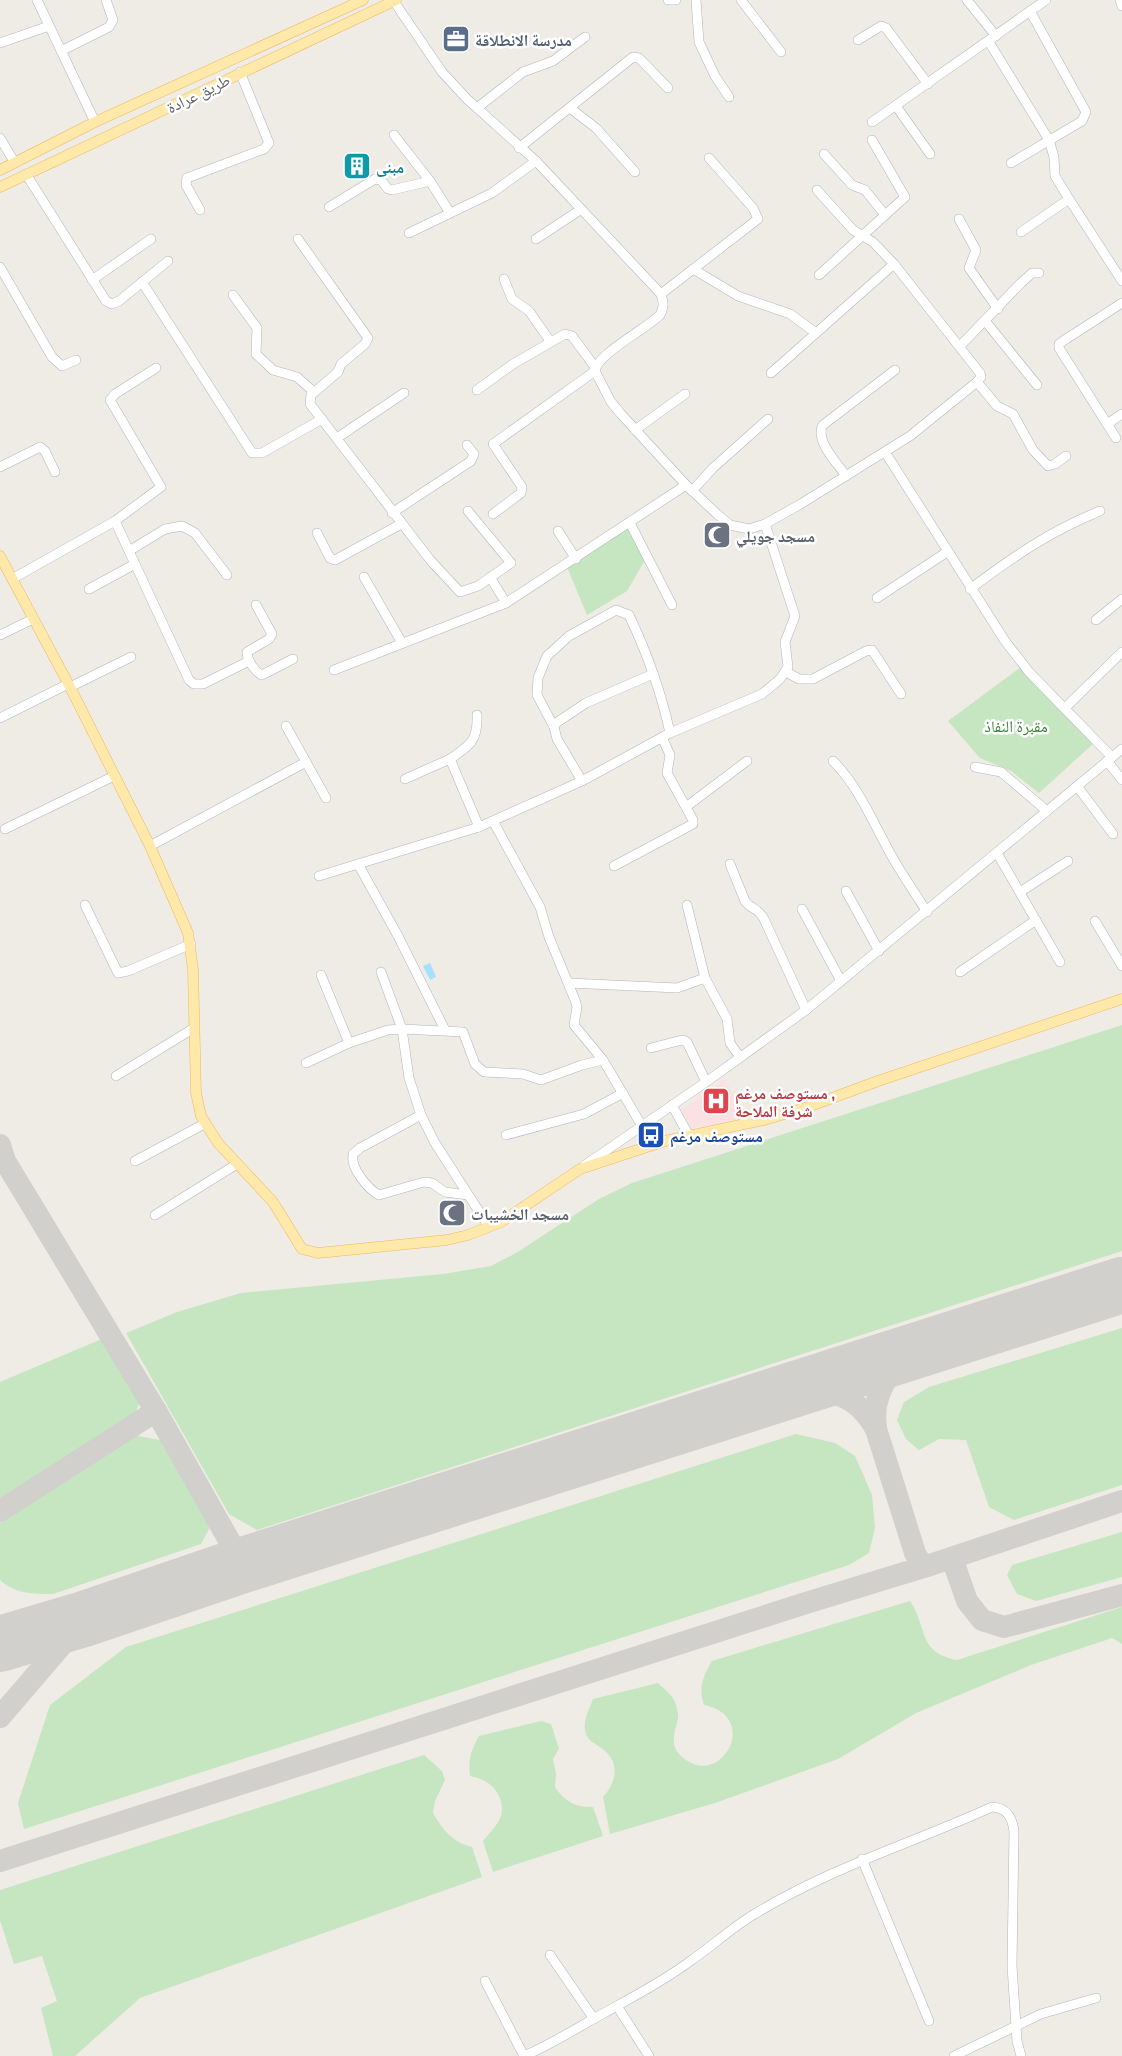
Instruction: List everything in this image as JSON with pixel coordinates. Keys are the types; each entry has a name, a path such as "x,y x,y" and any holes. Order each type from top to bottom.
{"main road":[{"path":"0,170 96,122 363,0"},
{"name":"طريق عرادة","path":"0,187 394,0"},
{"path":"0,556 69,685 180,910 191,944 196,1093 204,1124 237,1164 274,1202 299,1245 310,1252 447,1240 489,1227 520,1210 580,1169 665,1140 764,1120 805,1108 878,1081 1122,999"}],"street":[{"path":"38,0 96,122"},
{"path":"61,51 109,27 113,20 106,0"},
{"path":"394,0 442,72 477,108 536,162 661,294 664,306 660,315 606,355 595,369 493,444 522,487 521,493 493,514"},
{"path":"668,0 676,0"},
{"path":"696,0 699,42 715,76 729,97"},
{"path":"741,0 781,52"},
{"path":"967,0 992,39 1049,140 1054,157 1055,176 1122,281"},
{"path":"872,122 1046,0"},
{"path":"1120,0 1122,6"},
{"path":"1011,163 1082,121 1086,112 1030,11"},
{"path":"0,43 50,26"},
{"path":"858,40 881,26 886,28 928,84"},
{"path":"477,108 523,72 553,61 585,36"},
{"path":"519,148 633,57 639,58 668,88"},
{"path":"200,210 186,185 186,178 264,149 269,143 240,72"},
{"path":"896,106 930,154"},
{"path":"570,108 596,128 635,172"},
{"path":"394,136 430,181 450,213"},
{"path":"0,138 15,163"},
{"path":"819,275 902,202 906,195 872,140"},
{"path":"824,154 852,184 865,190 885,215"},
{"path":"661,294 758,220 754,208 709,158"},
{"path":"410,233 492,193 536,162"},
{"path":"26,174 106,301 112,304 168,261"},
{"path":"329,207 375,179 381,180 388,189 392,190 430,181"},
{"path":"477,390 513,364 550,341 561,335 572,336 595,369 612,402 635,430 689,488 730,525 749,529 765,524 910,436 981,377 980,372 960,346 894,264 873,242 846,223 817,190"},
{"path":"1021,232 1069,199"},
{"path":"536,239 580,210"},
{"path":"960,220 976,250 969,268 998,309"},
{"path":"92,280 151,239"},
{"path":"298,239 368,338 365,344 341,364 338,372 314,392 309,399 310,404 392,513 456,590 460,592 470,590 511,563 468,512"},
{"path":"771,373 894,264"},
{"path":"0,267 52,357 62,366 76,360"},
{"path":"693,269 738,296 790,314 816,333"},
{"path":"960,346 986,322 1021,283 1032,273 1039,273"},
{"path":"504,279 512,299 529,311 550,341"},
{"path":"142,282 252,453 262,453 322,420"},
{"path":"233,295 257,328 256,354 273,370 297,377 314,392"},
{"path":"1116,438 1059,348 1063,341 1122,303"},
{"path":"986,322 1037,385"},
{"path":"12,579 115,520 161,487 110,400 115,394 156,368"},
{"path":"846,476 821,439 820,429 823,424 895,370"},
{"path":"977,382 997,406 1013,414 1033,450 1048,466 1055,464 1066,456"},
{"path":"337,438 404,393"},
{"path":"635,430 685,394"},
{"path":"1107,424 1122,414"},
{"path":"334,670 506,603 630,523 689,488 768,419"},
{"path":"392,513 473,459 474,454 467,445"},
{"path":"0,467 40,447 45,451 55,472"},
{"path":"885,452 970,589 1029,672 1065,708 1109,759 1122,780"},
{"path":"970,589 1028,546 1064,526 1100,510"},
{"path":"115,520 189,680 194,684 203,684 249,661"},
{"path":"630,523 672,605"},
{"path":"316,533 330,558 335,560 401,524"},
{"path":"319,876 480,827 582,781 666,735 762,694 772,687 786,672 788,667 785,642 793,624 794,607 765,524"},
{"path":"129,551 165,529 182,526 195,533 227,575"},
{"path":"558,531 576,559"},
{"path":"877,598 947,552"},
{"path":"89,588 135,564"},
{"path":"364,577 402,643"},
{"path":"490,578 506,603"},
{"path":"1096,620 1122,599"},
{"path":"256,605 272,634 269,639 247,652 249,661 258,674 262,675 293,659"},
{"path":"582,781 557,739 554,727 536,695 538,678 546,656 569,636 616,610 629,615 653,674 670,755 666,772 693,820 690,826 614,866"},
{"path":"0,635 33,619"},
{"path":"786,672 799,679 813,679 866,651 872,650 900,694"},
{"path":"1065,708 1122,652"},
{"path":"0,718 131,657"},
{"path":"554,727 556,722 586,703 653,674"},
{"path":"405,779 450,758 470,745 478,729 477,715"},
{"path":"286,726 326,798"},
{"path":"580,1169 806,1010 880,951 1122,749"},
{"path":"450,758 480,827"},
{"path":"686,807 747,761"},
{"path":"833,761 847,774 856,788 894,859 927,912"},
{"path":"150,846 306,762"},
{"path":"975,767 996,770 1006,775 1047,811"},
{"path":"5,829 114,776"},
{"path":"1077,786 1113,834"},
{"path":"494,821 540,907 549,937 577,1008 573,1022 603,1060 642,1126"},
{"path":"997,853 1060,962"},
{"path":"1020,892 1068,860"},
{"path":"358,864 398,936 445,1030"},
{"path":"730,864 745,901 749,906 757,908 764,918 806,1010"},
{"path":"846,891 880,951"},
{"path":"85,905 118,973 128,972 191,944"},
{"path":"687,905 705,978 727,1019 730,1043 740,1057"},
{"path":"802,909 841,981"},
{"path":"960,972 1036,920"},
{"path":"1094,921 1122,966"},
{"path":"381,972 402,1029 409,1078 421,1115 489,1227"},
{"path":"321,975 348,1044"},
{"path":"568,983 677,988 705,978"},
{"path":"116,1076 194,1028"},
{"path":"306,1064 373,1034 402,1029 464,1032 475,1064 484,1072 523,1074 541,1080 582,1065 603,1060"},
{"path":"651,1048 682,1040 687,1042 706,1082"},
{"path":"506,1135 584,1114 623,1093"},
{"path":"672,1105 689,1136"},
{"path":"421,1115 360,1148 353,1154 354,1167 370,1190 380,1195 424,1182 432,1183 445,1192 468,1195"},
{"path":"135,1161 204,1124"},
{"path":"155,1215 237,1164"},
{"path":"485,1981 524,2056 558,2041 617,2006 689,1962 718,1938 751,1916 803,1886 862,1859 992,1807 1007,1811 1012,1819 1014,1831 1012,1966 1015,2024 1021,2056"},
{"path":"862,1859 929,2021"},
{"path":"550,1956 594,2019"},
{"path":"954,2056 1015,2024 1057,2008 1096,1998"},
{"path":"617,2006 649,2056"}],"shaded area":[{"name":"مستوصف مرغم , شرفة الملاحة","path":"725,1079 747,1120 691,1128 682,1110"}],"green space":[{"path":"630,527 646,558 627,591 587,615 567,567"},
{"name":"مقبرة النفاذ","path":"1021,667 1094,743 1039,793 1011,771 980,758 948,721"},
{"path":"1122,1025 1122,1251 257,1530 229,1514 126,1333 177,1312 241,1293 443,1274 491,1266 516,1253 599,1199 632,1183"},
{"path":"1122,1328 1122,1485 1014,1520 989,1507 966,1440 939,1439 919,1450 906,1439 897,1420 904,1402 929,1387"},
{"path":"104,1338 138,1391 140,1401 134,1417 0,1505 0,1382"},
{"path":"796,1434 835,1443 855,1456 872,1495 875,1528 869,1553 849,1565 24,1829 18,1803 50,1705 126,1647"},
{"path":"133,1435 160,1440 168,1447 211,1517 209,1529 201,1544 53,1594 18,1591 0,1580 0,1523"},
{"path":"1122,1532 1122,1577 1036,1601 1017,1594 1007,1575 1012,1565"},
{"path":"910,1601 930,1645 935,1651 944,1656 957,1660 1122,1607 1122,1644 1112,1638 1031,1665 916,1713 838,1759 715,1803 610,1834 603,1797 611,1786 615,1768 610,1756 590,1740 586,1734 585,1722 593,1699 658,1683 671,1696 676,1706 678,1717 674,1741 677,1751 686,1760 700,1766 712,1764 723,1757 730,1746 733,1734 730,1722 721,1712 704,1705 702,1699 702,1682 712,1661"},
{"path":"541,1721 551,1724 559,1749 553,1759 556,1774 555,1787 571,1803 593,1807 603,1836 493,1872 483,1841 500,1818 502,1810 500,1797 488,1783 470,1776 469,1765 472,1751 479,1736"},
{"path":"424,1755 442,1771 445,1780 435,1801 433,1813 440,1825 454,1839 472,1847 482,1877 140,1998 75,2056 53,2056 41,2008 57,2001 42,1956 14,1964 0,1920 0,1890"}],"water":[{"path":"430,963 436,977 430,980 423,966"}],"taxiway":[{"path":"0,1145 5,1161 156,1411 243,1565"},
{"path":"876,1429 875,1416 879,1394 889,1375 915,1351"},
{"path":"796,1389 833,1393 852,1401 868,1417 876,1429 915,1553 920,1562 927,1566"},
{"path":"0,1511 156,1411"},
{"path":"0,1861 927,1566 1122,1501"},
{"path":"952,1558 967,1601 982,1620 1004,1627 1122,1595"},
{"path":"0,1717 84,1619"},
{"path":"0,1636 3,1643"}],"runway":[{"path":"0,1644 84,1619 243,1565 1122,1285"}],"place":[{"name":"مدرسة الانطلاقة","path":"456,39"},
{"name":"مبنى","path":"357,166"},
{"name":"مسجد جويلي","path":"717,535"},
{"name":"مستوصف مرغم , شرفة الملاحة","path":"716,1101"},
{"name":"مستوصف مرغم","path":"651,1135"},
{"name":"مسجد الخشيبات","path":"452,1213"}]}
